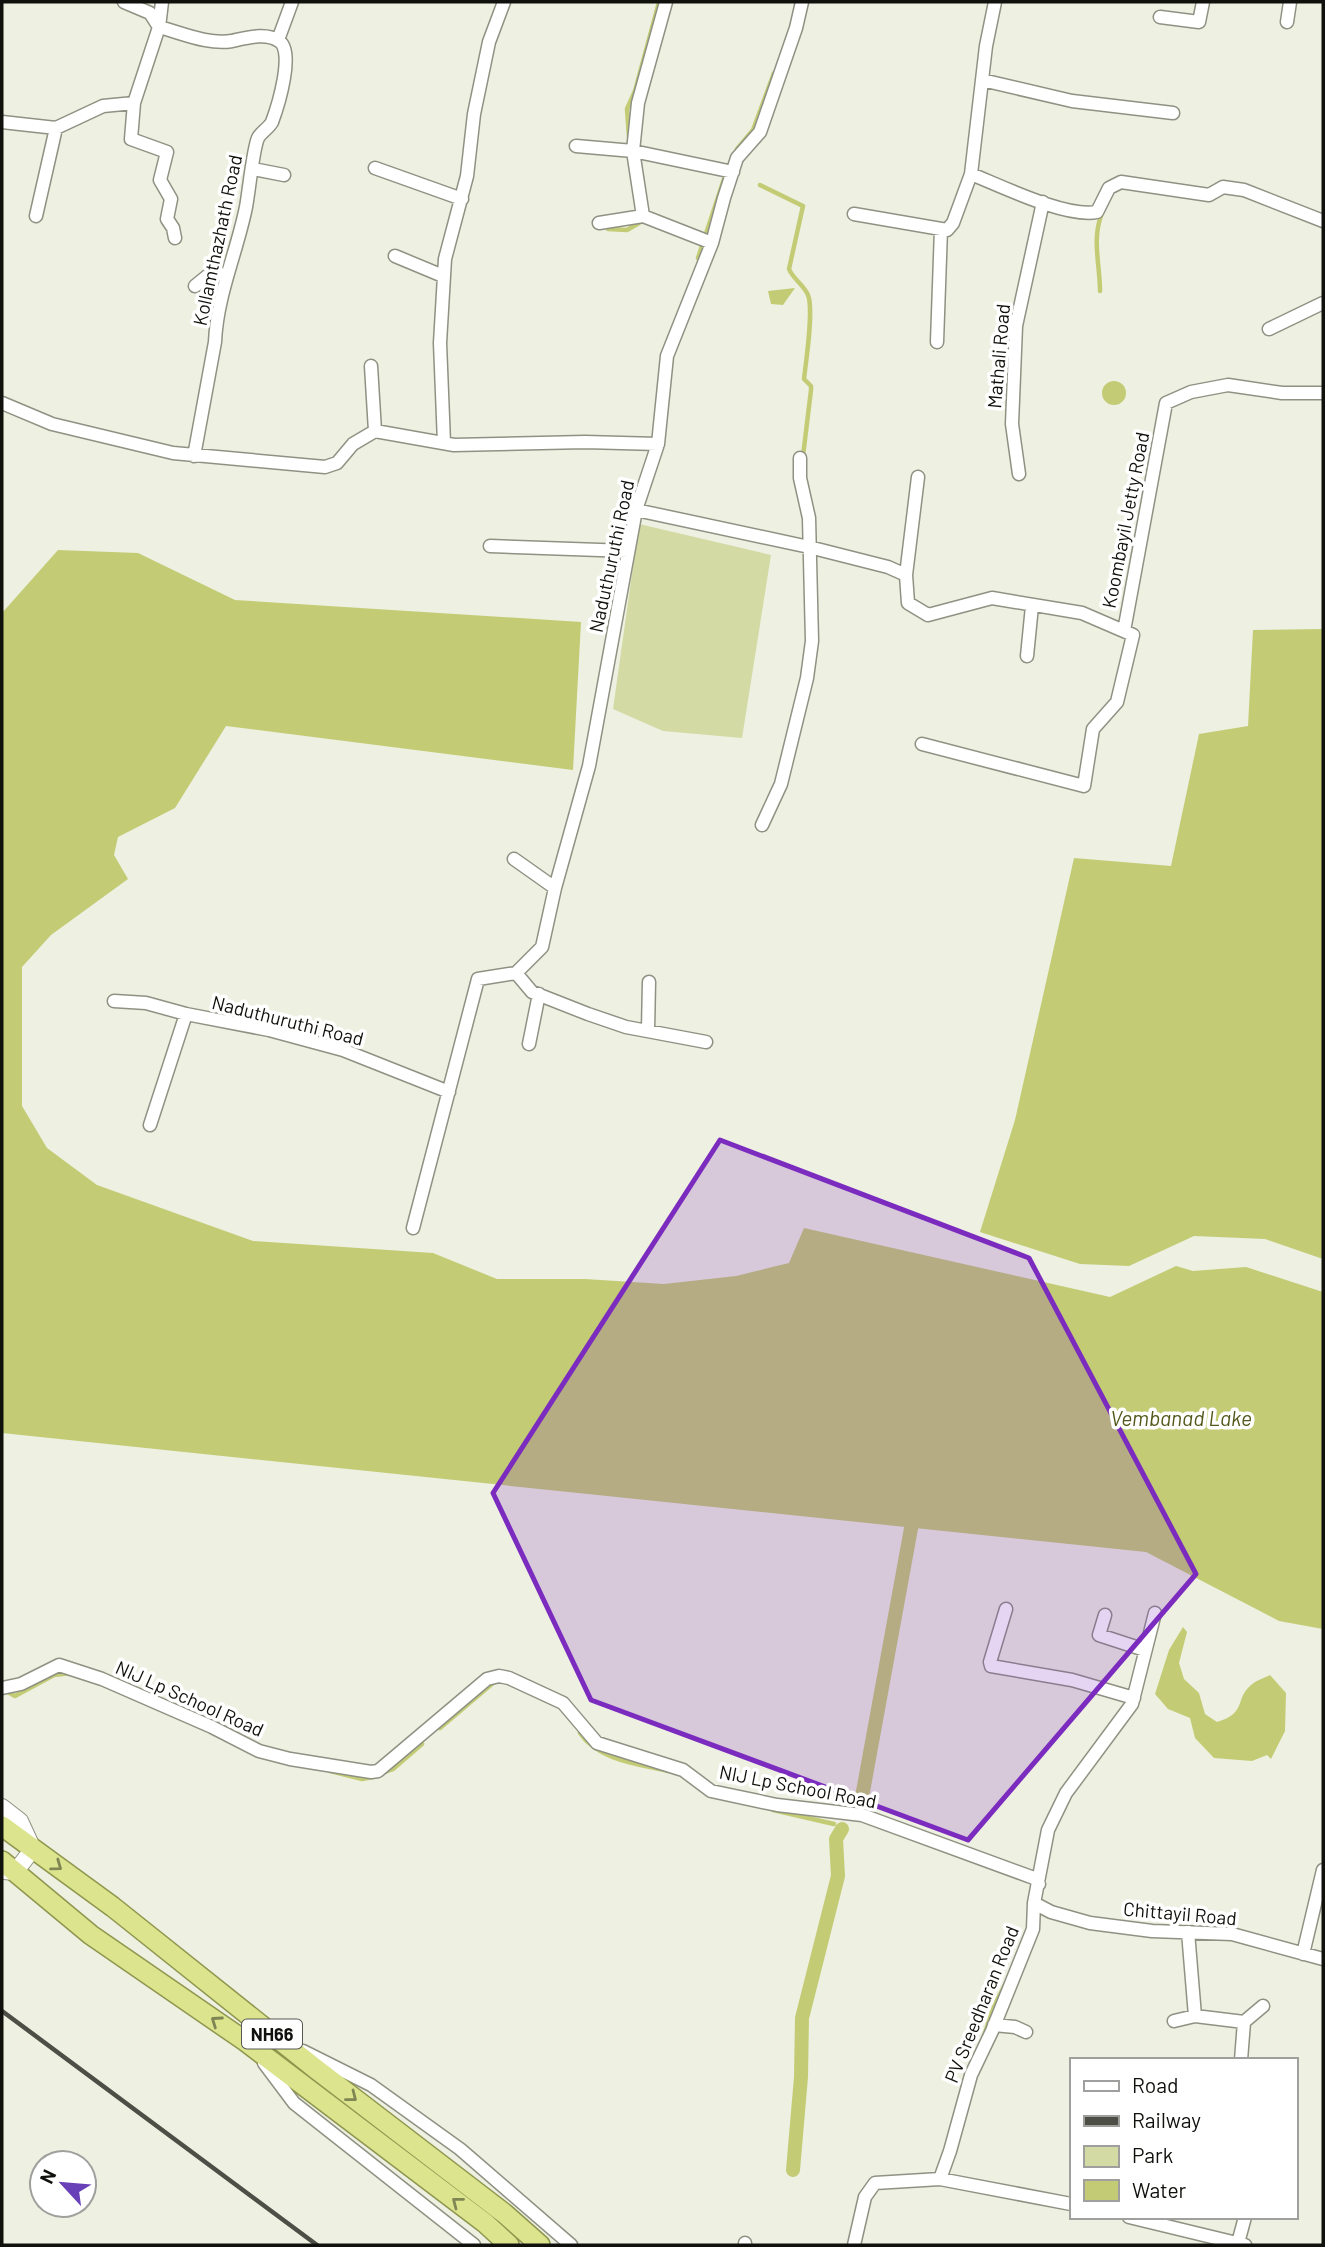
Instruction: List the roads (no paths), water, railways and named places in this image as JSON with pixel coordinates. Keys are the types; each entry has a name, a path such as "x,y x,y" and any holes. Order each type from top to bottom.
{"highway":[{"name":"NH66","path":"2,1826 113,1907 275,2037 505,2214 540,2245"},
{"name":"NH66","path":"6,1868 91,1935 245,2041 485,2223 509,2245"}],"street":[{"path":"124,2 150,13 159,27 209,41 230,41 251,36 278,40 292,2"},
{"path":"162,2 159,27 134,103 131,139 167,152 160,180 171,199 167,219 175,238"},
{"path":"444,443 440,343 443,276 447,248 462,199 474,114 489,41 504,2"},
{"path":"643,216 632,151 638,103 666,2"},
{"name":"Naduthuruthi Road","path":"516,973 542,947 555,888 589,766 636,510 658,444 667,356 712,243 737,158 760,132 796,28 802,2"},
{"path":"854,214 947,230 953,223 971,174 986,46 995,2"},
{"path":"1160,17 1199,22 1203,2"},
{"path":"1287,22 1290,2"},
{"name":"Kollamthazhath Road","path":"194,456 216,326 243,219 258,138 271,124 288,61 286,48 278,40"},
{"path":"982,80 1072,101 1173,113"},
{"path":"2,122 56,128 103,106 134,103"},
{"path":"36,216 56,128"},
{"path":"576,146 632,151 733,173"},
{"path":"375,168 462,199"},
{"path":"253,169 284,175"},
{"path":"971,174 1043,202 1087,214 1097,212 1109,188 1121,182 1209,195 1223,187 1244,190 1323,221"},
{"name":"Mathali Road","path":"1019,474 1012,424 1016,326 1043,202"},
{"path":"599,223 643,216 712,243"},
{"path":"937,342 941,229"},
{"path":"395,256 443,276"},
{"path":"195,286 211,272 227,275"},
{"path":"1269,329 1323,303"},
{"path":"371,366 375,431"},
{"name":"Koombayil Jetty Road","path":"922,744 1084,786 1093,729 1117,702 1133,635 1124,631 1166,403 1191,392 1228,385 1282,393 1323,393"},
{"path":"2,403 52,424 173,453 325,467 337,463 353,444 375,431 454,445 584,442 658,444"},
{"path":"762,825 781,783 807,678 812,641 810,518 800,478 800,458"},
{"path":"918,477 906,575 908,603 928,615 992,598 1082,613 1124,631"},
{"path":"636,510 809,547 888,567 906,575"},
{"path":"490,547 628,551"},
{"path":"1027,656 1032,606"},
{"path":"514,859 555,888"},
{"path":"413,1228 478,979 516,973 532,992 626,1027 706,1042"},
{"path":"648,1030 649,982"},
{"path":"529,1044 539,994"},
{"name":"Naduthuruthi Road","path":"114,1001 146,1003 186,1014 269,1030 343,1050 449,1092"},
{"path":"150,1125 186,1014"},
{"path":"1006,1609 991,1666 1072,1680 1134,1698"},
{"name":"PV Sreedharan Road","path":"940,2179 971,2075 995,2025 1033,1929 1034,1903 1048,1830 1066,1793 1109,1738 1134,1698 1155,1613"},
{"path":"1105,1615 1097,1635 1145,1650"},
{"name":"NIJ Lp School Road","path":"2,1688 21,1684 59,1665 102,1679 212,1727 259,1751 290,1759 372,1772 378,1771 487,1679 499,1676 563,1703 597,1744 683,1770 711,1791 777,1805 862,1815 1034,1878 1039,1884"},
{"path":"2,1807 20,1821 33,1849 6,1868"},
{"path":"1303,1954 1323,1870"},
{"name":"Chittayil Road","path":"1034,1903 1051,1912 1090,1923 1152,1931 1232,1934 1323,1959"},
{"path":"1188,1932 1195,2016"},
{"path":"1241,2058 1244,2022 1263,2006"},
{"path":"1174,2021 1195,2016 1244,2022"},
{"path":"995,2025 1015,2027 1026,2032"},
{"path":"275,2037 371,2085 460,2149 571,2245"},
{"path":"245,2041 294,2103 474,2245"},
{"path":"854,2245 865,2197 875,2183 940,2179 1070,2204"},
{"path":"1137,2219 1242,2244 1245,2219"}],"water":[{"path":"795,288 783,305 771,304 768,291"},
{"path":"1114,381 1125,388 1126,393 1119,404 1114,405 1103,398 1102,393 1109,382"},
{"name":"Vembanad Lake","path":"58,550 138,553 235,600 581,622 573,770 226,726 175,808 118,837 114,855 128,879 51,935 22,967 22,1106 47,1148 97,1185 253,1241 433,1253 497,1279 585,1279 664,1284 736,1276 789,1263 804,1228 1110,1297 1176,1266 1193,1271 1246,1267 1323,1292 1323,1629 1279,1621 1146,1552 2,1433 2,613"},
{"path":"1323,629 1323,1259 1265,1239 1194,1236 1129,1266 1080,1264 980,1232 1015,1120 1074,858 1171,866 1199,734 1248,726 1253,630"},
{"path":"1183,1627 1187,1632 1179,1663 1184,1679 1199,1693 1205,1714 1217,1722 1237,1710 1250,1686 1270,1675 1286,1693 1285,1731 1271,1759 1267,1755 1252,1761 1214,1758 1195,1738 1190,1718 1168,1709 1155,1694 1169,1650"}],"waterway":[{"path":"629,137 627,109 635,91 659,2"},
{"path":"737,149 753,130 774,73"},
{"path":"698,258 724,179"},
{"path":"760,185 803,206 789,269 806,291 810,302 804,379 811,386 811,390 803,456"},
{"path":"1097,212 1101,216 1097,244 1100,291"},
{"path":"608,229 627,230 639,223 638,219"},
{"path":"856,1805 862,1797 914,1512"},
{"path":"4,1690 15,1696 54,1675 71,1673"},
{"path":"440,1728 493,1683"},
{"path":"580,1733 588,1742 608,1755 668,1771"},
{"path":"384,1772 393,1769 422,1744"},
{"path":"330,1771 362,1779 373,1777"},
{"path":"773,1810 834,1824"},
{"path":"793,2170 801,2077 802,2018 838,1876 836,1839 842,1829"},
{"path":"984,2036 994,2006 1006,1983"}],"railway":[{"path":"2,2011 317,2245"}]}
